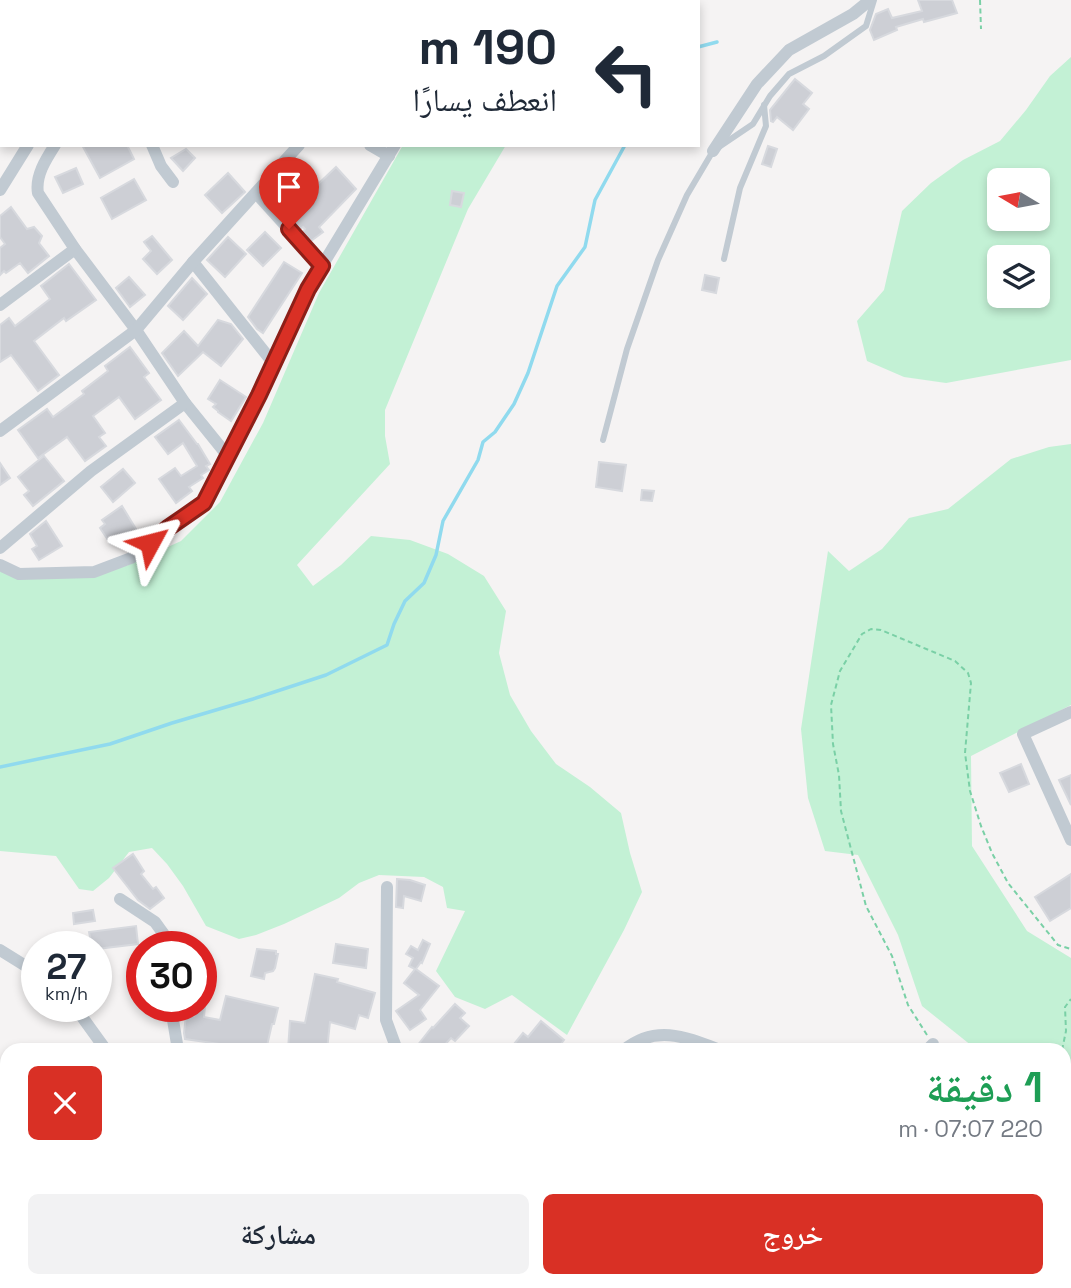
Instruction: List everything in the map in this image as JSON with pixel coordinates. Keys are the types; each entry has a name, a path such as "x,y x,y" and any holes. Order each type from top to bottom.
{"street":[{"path":"713,151 757,84 789,50 872,0"},
{"path":"0,190 27,147"},
{"path":"54,147 42,169 37,190 75,249 136,330 184,404 227,455"},
{"path":"153,147 161,166 173,182"},
{"path":"0,431 136,330 193,262 297,147"},
{"path":"0,565 19,574 94,572 131,558 204,503 299,308 392,150"},
{"path":"257,193 322,266"},
{"path":"0,305 75,249"},
{"path":"193,262 274,364"},
{"path":"0,548 91,471 184,404"},
{"path":"1070,838 1023,734 1071,712"},
{"path":"387,887 386,1020 394,1043"},
{"path":"120,899 155,922 161,931"},
{"path":"0,950 21,963"},
{"path":"86,1022 101,1043"},
{"path":"173,1022 177,1043"},
{"path":"635,1043 642,1039 667,1035 685,1037 701,1043"}],"lane":[{"path":"603,440 627,349 658,260 687,195 713,151 753,124 770,96 789,74 824,56 866,26 872,0"},
{"path":"724,259 740,188 766,126 764,105"}],"path":[{"path":"980,0 981,29"},
{"path":"928,1043 908,1005 892,956 866,906 841,811 831,705 840,671 862,634 871,629 881,630 955,661 968,673 971,683 965,753 970,791 981,826 1008,883 1058,945 1071,949"},
{"path":"1063,1043 1065,1007 1071,999"}],"green space":[{"path":"1071,57 1071,360 946,383 904,377 867,361 857,321 884,290 902,211 931,183 963,160 1000,141 1050,76"},
{"path":"402,147 505,147 468,209 385,410 385,436 390,464 297,565 313,586 341,565 371,536 410,540 448,554 484,576 506,611 499,653 510,695 531,731 556,764 590,787 621,813 642,892 567,1035 512,995 485,1009 455,997 436,971 465,911 447,908 443,887 424,877 379,875 359,883 339,898 284,924 239,939 206,926 183,886 152,848 129,852 109,878 93,891 79,889 56,856 0,851 0,572 126,566 181,541 220,502 263,423 319,293"},
{"path":"1071,444 1071,705 971,756 972,846 1027,931 1071,958 1071,1043 968,1043 922,1006 898,935 858,855 825,851 808,798 801,729 828,551 849,571 882,549 909,518 948,509 1011,459 1049,447"}],"building":[{"path":"918,0 952,0 957,13 896,27 897,30 874,40 870,30 876,14 888,9 892,18 922,11"},
{"path":"795,79 812,93 803,104 809,109 793,130 777,117 771,121 770,110"},
{"path":"768,146 777,149 771,167 762,164"},
{"path":"83,147 128,147 134,159 100,178"},
{"path":"186,149 195,158 183,171 171,158"},
{"path":"336,167 356,189 319,227 323,232 311,241 303,232 305,229 300,229 291,219 306,202 287,182 299,171 315,187"},
{"path":"76,168 83,184 63,193 55,177"},
{"path":"228,173 245,192 222,213 205,195"},
{"path":"134,179 146,200 112,219 101,198"},
{"path":"452,191 464,193 461,207 450,205"},
{"path":"11,207 27,229 34,227 42,236 39,243 49,256 28,273 20,263 0,275 0,248 5,244 0,237 0,216"},
{"path":"265,232 281,248 263,266 247,250"},
{"path":"152,236 172,260 157,274 143,259 151,251 144,242"},
{"path":"228,237 246,254 225,277 207,260"},
{"path":"284,262 302,273 263,333 248,317"},
{"path":"69,264 96,300 66,321 64,318 34,341 59,375 38,391 11,355 0,362 0,325 9,318 15,326 50,299 41,286"},
{"path":"705,275 719,278 716,293 702,290"},
{"path":"129,277 145,295 130,307 116,288"},
{"path":"192,278 207,294 183,320 168,306"},
{"path":"218,320 231,324 243,339 221,366 203,352 178,376 162,353 184,331 198,346"},
{"path":"130,347 149,373 144,377 161,400 135,419 119,397 93,416 105,433 99,437 106,446 85,461 67,437 38,458 18,430 47,409 53,417 84,394 82,391 108,371 105,366"},
{"path":"220,380 246,397 231,421 218,412 213,407 216,404 208,399"},
{"path":"179,420 210,464 206,466 209,470 201,475 203,478 189,487 192,491 176,503 159,479 175,468 181,476 197,466 183,443 168,454 155,437"},
{"path":"44,456 64,481 33,506 24,495 29,491 18,477"},
{"path":"599,462 626,465 622,491 596,487"},
{"path":"0,463 10,478 0,485"},
{"path":"123,469 135,483 113,502 101,487"},
{"path":"642,490 654,491 652,501 641,500"},
{"path":"122,506 139,534 121,545 115,539 110,543 100,528 105,524 102,520"},
{"path":"46,521 62,546 39,560 32,549 37,546 30,534"},
{"path":"1021,764 1029,784 1009,792 1000,773"},
{"path":"1071,775 1071,805 1059,780"},
{"path":"133,854 144,871 141,874 164,898 150,909 138,900 113,868"},
{"path":"1071,874 1071,908 1050,921 1035,897"},
{"path":"397,879 425,885 421,901 404,896 403,908 396,907"},
{"path":"93,910 95,921 74,924 73,913"},
{"path":"136,926 137,931 126,931 126,945 112,947 112,931 97,931"},
{"path":"423,940 430,944 422,963 416,969 439,986 420,1010 426,1019 410,1030 396,1011 419,995 404,983 415,969 409,966 413,958 406,954 411,946 418,950"},
{"path":"336,944 368,949 366,968 333,963"},
{"path":"257,949 276,951 278,954 275,968 265,973 264,979 251,976"},
{"path":"315,974 338,979 337,982 375,993 368,1018 359,1015 355,1029 330,1022 328,1043 288,1043 290,1021 305,1023"},
{"path":"226,996 278,1008 268,1043 213,1043 185,1039 185,1022 217,1022 217,1019 220,1020"},
{"path":"455,1004 465,1013 460,1018 469,1026 455,1041 451,1038 446,1043 419,1043"},
{"path":"541,1021 564,1040 562,1043 515,1043 523,1033 528,1037"}],"waterway":[{"path":"700,46 717,42"},
{"path":"0,767 110,744 253,699 326,675 387,645 405,601 424,583 436,555 443,521 478,460 483,442 495,432 514,404 528,373 557,286 585,247 595,200 624,147"}],"route":[{"path":"150,543 204,503 259,395 308,289 322,266 289,229"}]}
